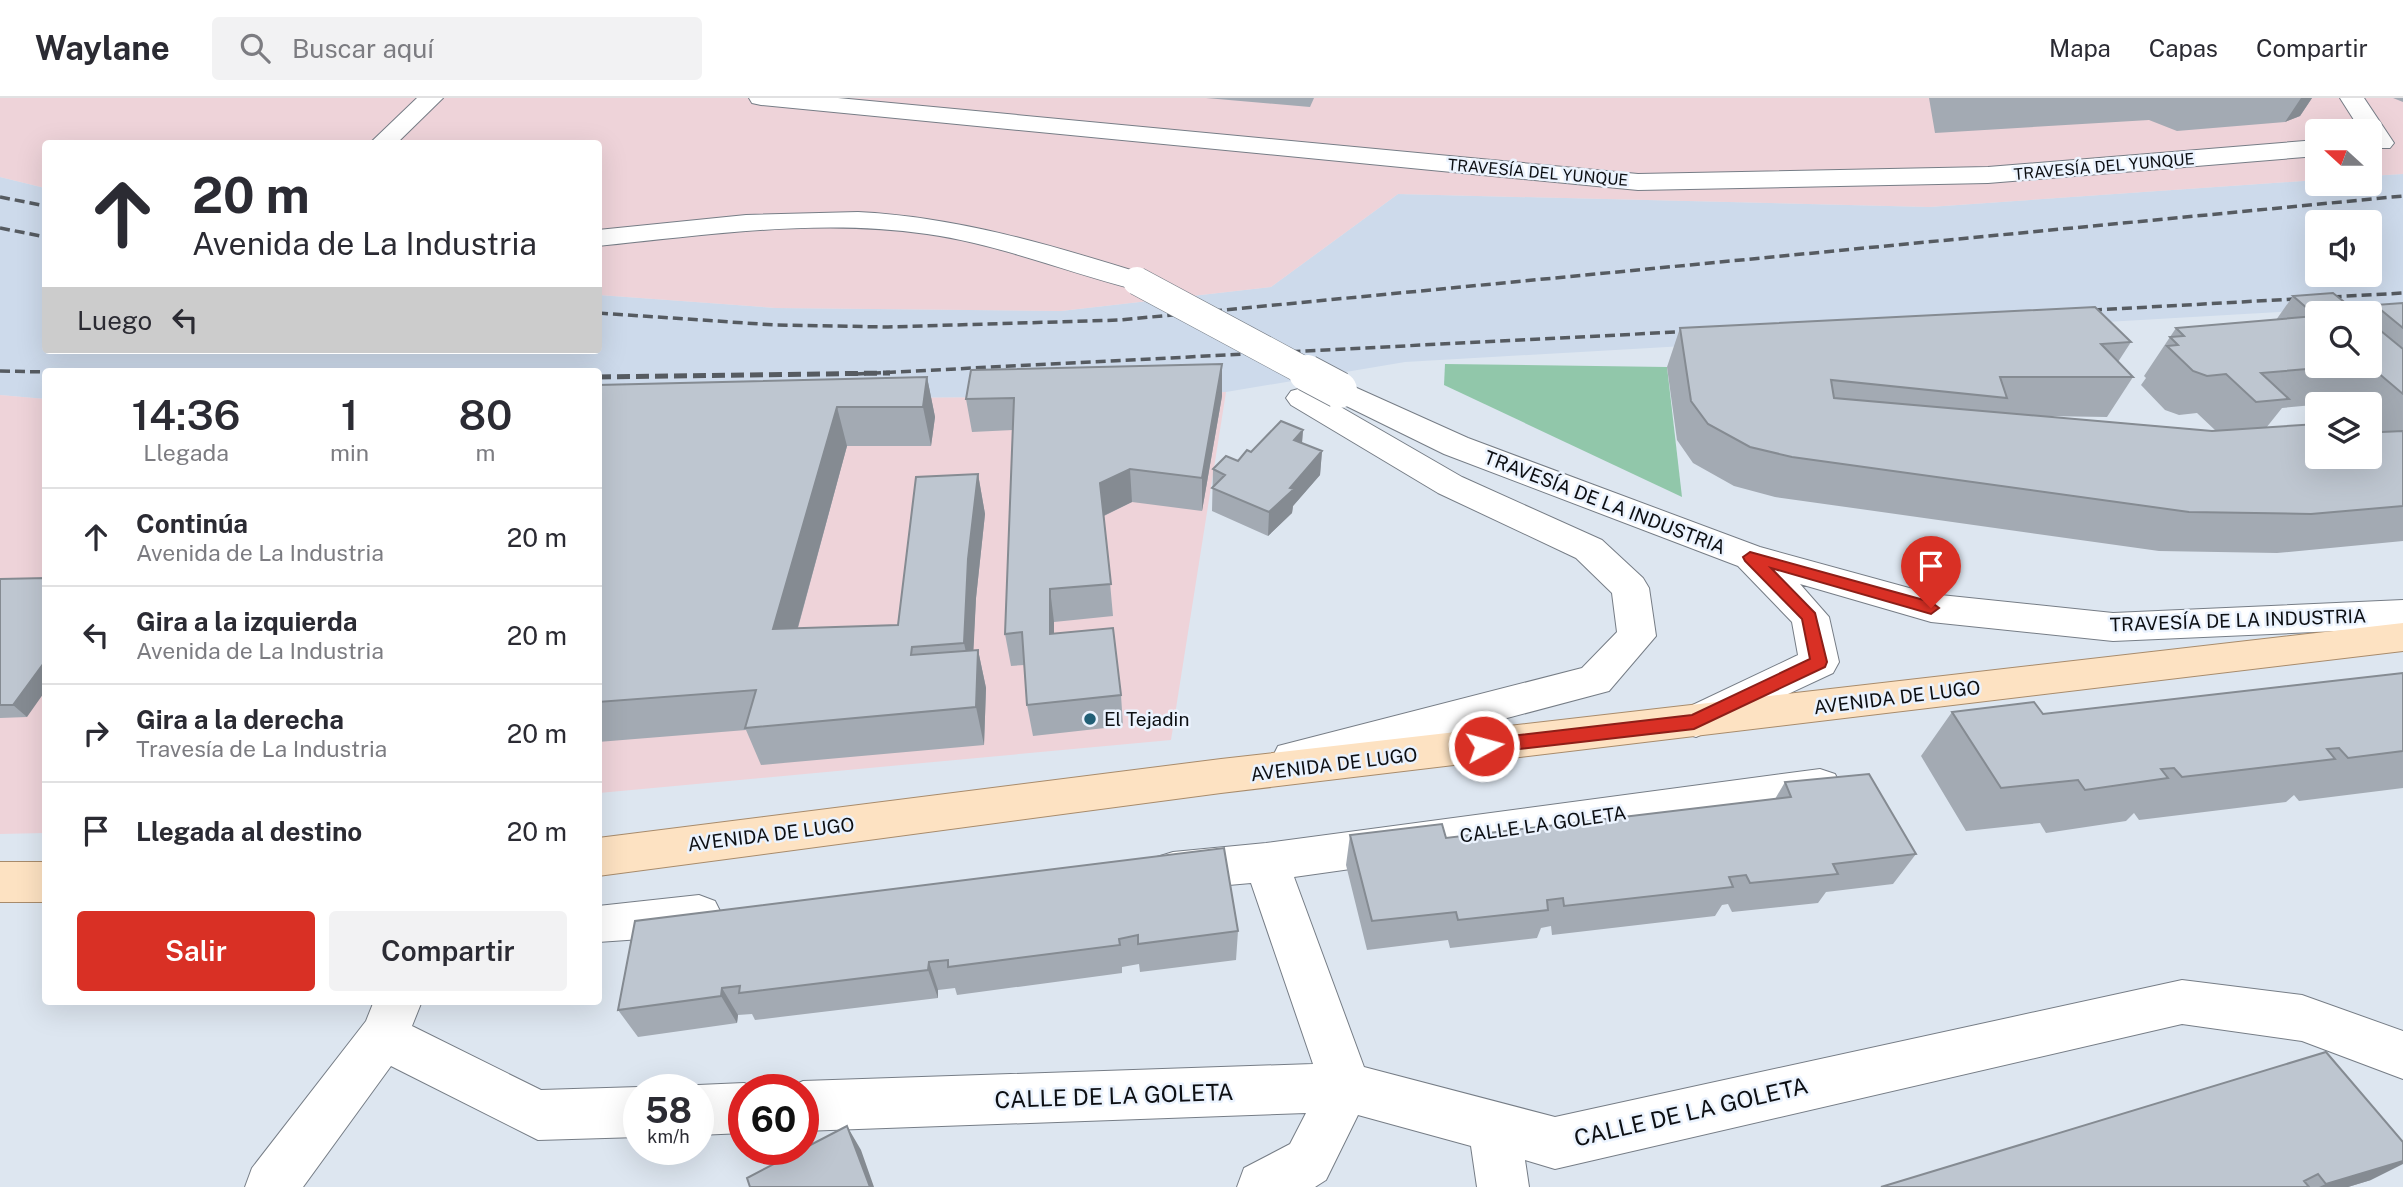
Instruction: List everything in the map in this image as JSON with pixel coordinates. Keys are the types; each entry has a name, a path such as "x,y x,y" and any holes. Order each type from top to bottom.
{"main road":[{"name":"AVENIDA DE LUGO","path":"602,856 1221,776 2403,637"},
{"path":"0,882 42,881"}],"street":[{"path":"385,140 431,98"},
{"name":"TRAVESÍA DEL YUNQUE","path":"761,98 1638,181 1988,175 2305,149"},
{"path":"2352,98 2385,143"},
{"name":"TRAVESÍA DE LA INDUSTRIA","path":"602,237 781,219 897,222 1013,243 1137,281 1339,390 1456,446 1750,557 1931,608 2113,627 2403,614"},
{"name":"TRAVESÍA DE LA INDUSTRIA","path":"1013,243 1106,287 1450,485 1589,549 1630,588 1637,636 1595,680 1221,776"},
{"path":"1694,722 1819,662 1810,617 1750,557"},
{"name":"CALLE LA GOLETA","path":"1128,875 1266,862 1820,786"},
{"path":"1263,1187 1308,1162 1346,1087 1266,862"},
{"path":"604,924 742,911"},
{"name":"CALLE DE LA GOLETA","path":"819,1105 1346,1087 1555,1143 2182,1002 2302,1018 2403,1055"},
{"path":"271,1187 391,1019 538,1115 623,1112"},
{"path":"1494,1126 1503,1187"}],"shaded area":[{"path":"0,98 2403,98 2403,174 2382,175 2382,119 2305,119 2305,181 1929,207 1398,194 1271,287 1061,311 776,308 602,295 602,140 42,140 42,187 0,177"},
{"path":"2403,174 2403,305 2382,306 2382,301 2305,301 2305,311 1405,362 1226,392 1078,397 602,399 602,368 42,368 42,399 0,395 0,177 42,187 42,354 602,354 602,295 776,308 1061,311 1271,287 1398,194 1929,207 2305,181 2305,196 2382,196 2382,175"},
{"path":"1226,392 1171,740 602,793 602,399 1078,397"},
{"path":"0,395 42,399 42,833 0,834"}],"green space":[{"path":"1445,364 1667,367 1682,497 1444,385"}],"building":[{"path":"2333,293 2343,301 2305,301 2305,306 2293,296"},
{"path":"2403,303 2403,328 2382,311 2382,304"},
{"path":"2095,307 2131,342 2101,344 2133,377 2000,377 2007,398 1831,380 1834,398 2212,431 2305,425 2305,469 2382,469 2382,432 2403,431 2403,506 2311,514 2189,512 1792,457 1750,447 1708,424 1691,401 1680,328"},
{"path":"2305,317 2305,369 2261,373 2289,399 2256,402 2226,374 2207,376 2193,371 2167,346 2178,345 2170,337 2184,336 2176,328"},
{"path":"2382,332 2403,349 2403,394 2382,376"},
{"path":"1222,364 1202,478 1130,469 1100,483 1111,584 1050,589 1050,634 1113,628 1121,695 1027,705 1022,632 1005,634 1014,398 966,399 971,370"},
{"path":"927,377 923,407 837,407 773,629 898,625 916,477 978,474 968,559 964,643 912,647 911,655 978,650 976,707 745,728 756,690 602,702 602,385"},
{"path":"1281,421 1303,430 1294,440 1322,451 1290,488 1294,489 1269,512 1212,488 1225,475 1213,469 1226,456 1238,461 1247,450 1251,452"},
{"path":"42,578 42,665 13,705 0,705 0,579"},
{"path":"2403,673 2403,751 2348,758 2339,748 2327,749 2335,759 2182,777 2174,768 2161,769 2168,778 2085,790 2078,780 2001,788 1952,712 2034,702 2043,714"},
{"path":"1869,774 1916,854 1833,864 1838,874 1750,883 1746,875 1729,877 1733,887 1564,906 1563,898 1547,900 1548,910 1458,920 1456,912 1372,921 1350,835 1442,824 1446,838 1791,797 1785,782"},
{"path":"1224,848 1238,931 1138,944 1138,935 1119,939 1120,945 948,967 948,960 929,962 928,970 739,993 740,986 722,988 721,996 618,1010 635,921"},
{"path":"2326,1052 2403,1142 2403,1161 2326,1184 2318,1174 2304,1181 2309,1187 1881,1187"},
{"path":"847,1126 870,1187 750,1187 747,1178 772,1165 819,1165 819,1141"}],"railway":[{"path":"602,313 775,325 888,327 1120,320 2403,196"},
{"path":"0,197 42,205"},
{"path":"0,228 42,236"},
{"path":"2077,311 2403,293"},
{"path":"870,373 1696,331"},
{"path":"0,371 42,372"},
{"path":"602,377 870,373"},
{"path":"856,374 870,373"},
{"path":"870,373 890,373"}],"place":[{"name":"El Tejadin","path":"1090,719"}],"route":[{"path":"1484,746 1694,722 1819,662 1810,617 1750,557 1931,608"}]}
